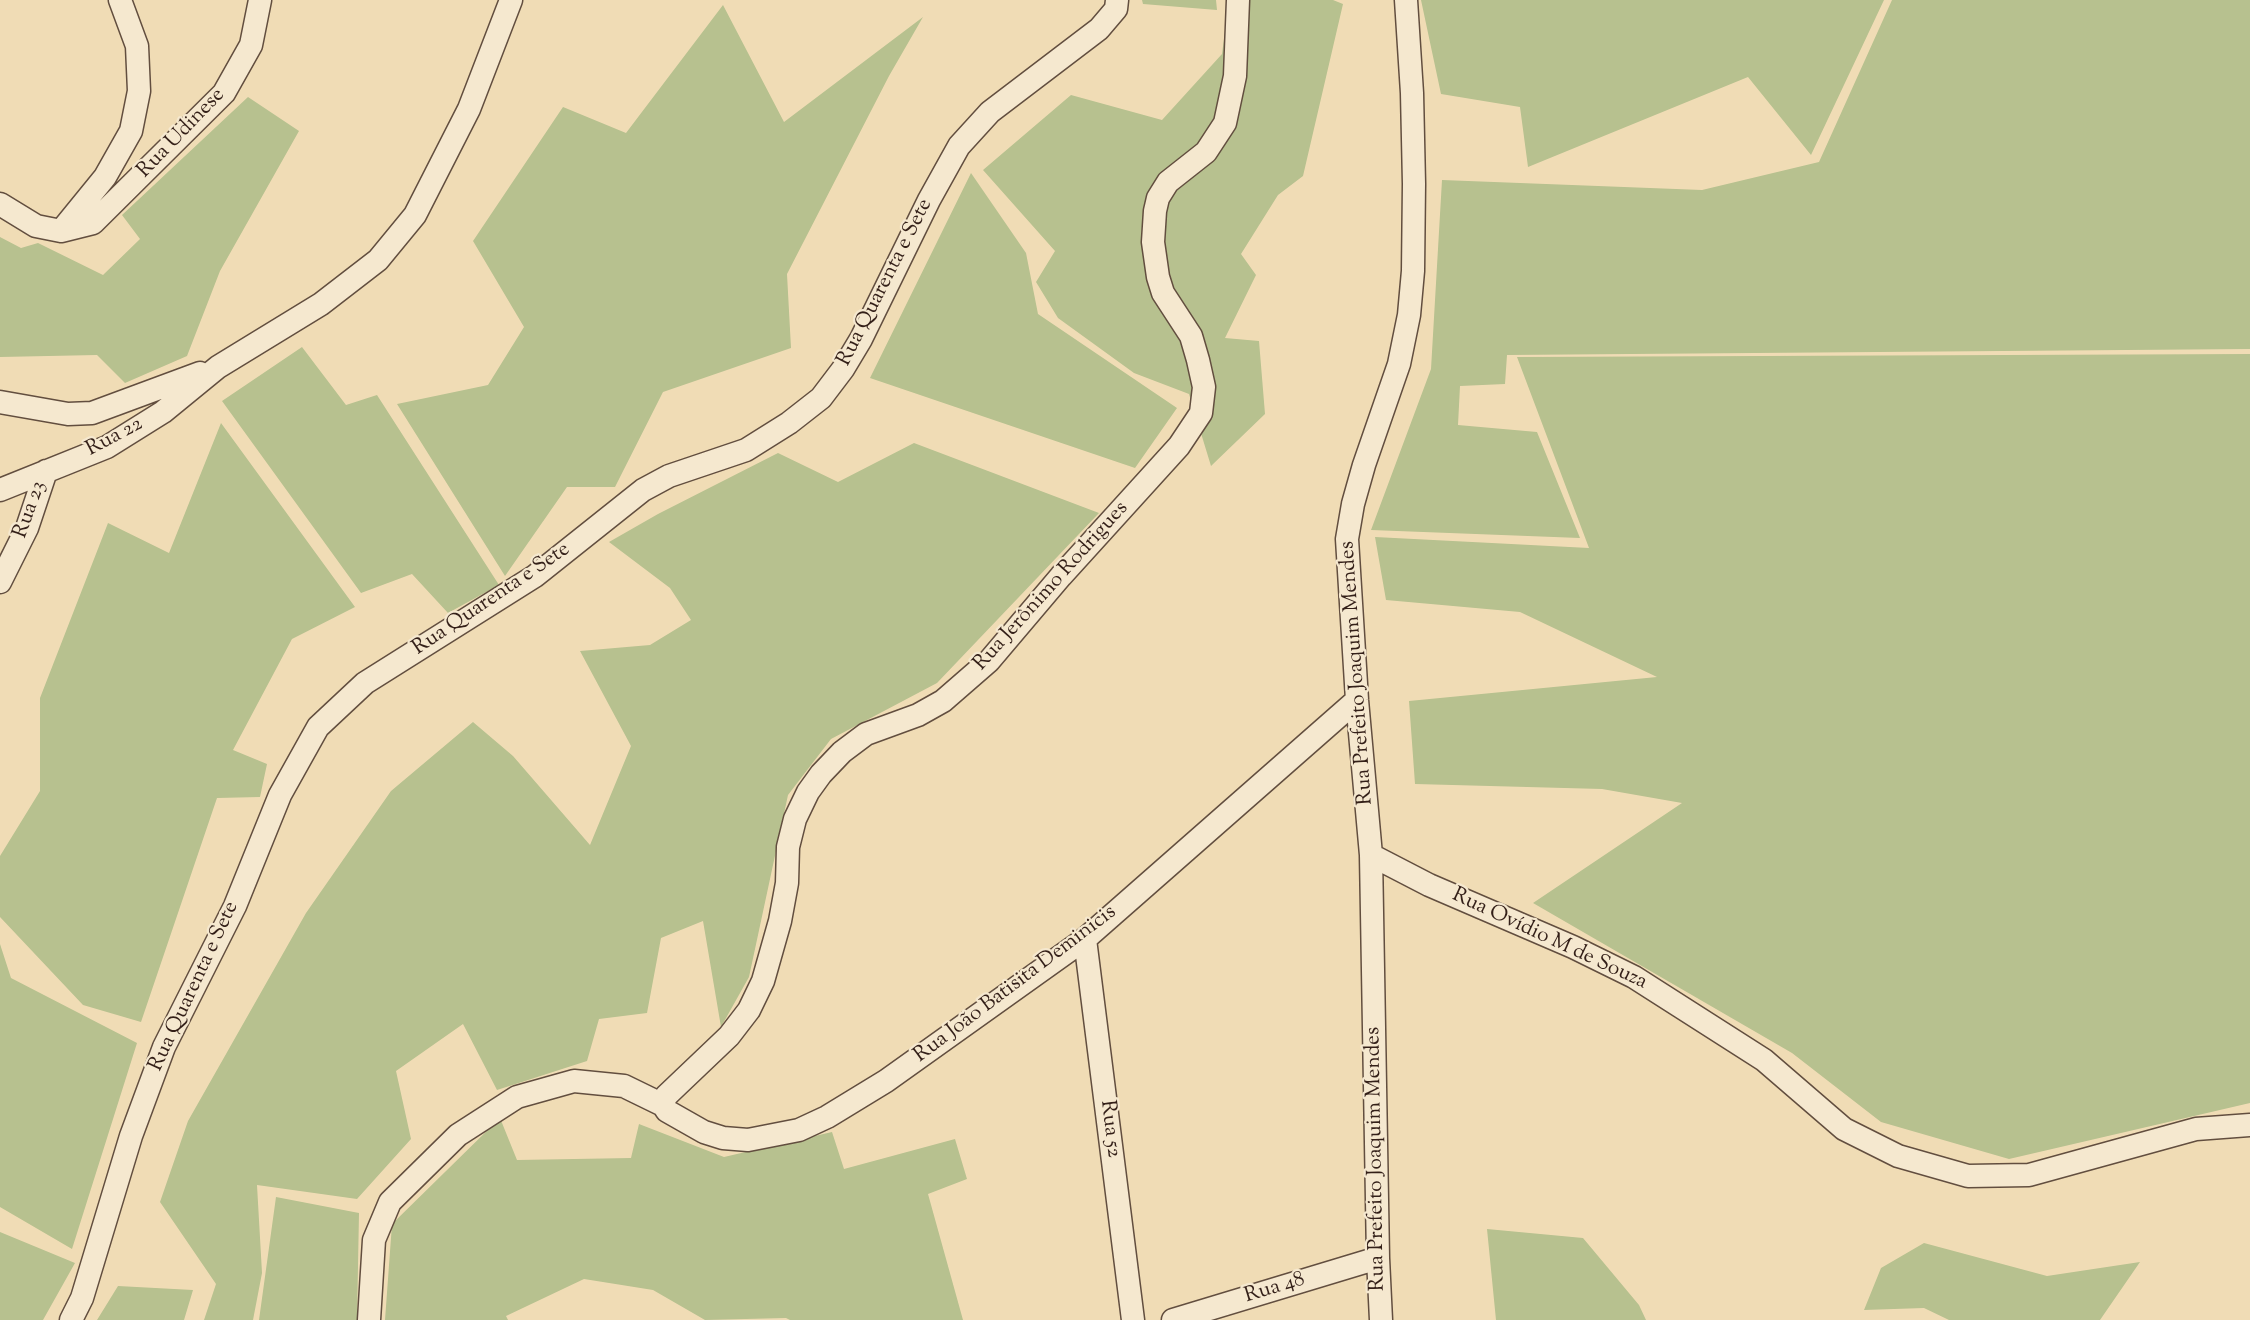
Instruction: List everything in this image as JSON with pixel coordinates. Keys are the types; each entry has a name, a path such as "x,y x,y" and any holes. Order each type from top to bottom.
{"street":[{"name":"Rua Udinese","path":"61,231 105,177 131,131 139,91 137,46 120,0"},
{"name":"Rua Udinese","path":"0,204 36,226 61,231 93,223 224,93 251,45 260,0"},
{"path":"0,402 68,414 92,413 218,366 321,304 359,275 378,260 415,215 469,109 511,0"},
{"name":"Rua Quarenta e Sete","path":"71,1320 82,1298 130,1136 164,1047 235,906 280,795 318,727 365,683 535,576 643,490 669,476 746,450 789,423 821,398 843,369 861,339 928,200 959,146 990,112 1099,29 1116,9 1117,0"},
{"name":"Rua Jerônimo Rodrigues","path":"663,1105 666,1096 729,1036 749,1010 763,981 780,921 786,883 788,847 795,819 808,792 821,774 842,752 866,734 918,715 943,701 988,661 1061,576 1179,446 1201,413 1204,387 1191,336 1163,293 1158,277 1153,242 1155,211 1158,198 1168,182 1206,152 1225,123 1235,76 1238,0"},
{"name":"Rua Prefeito Joaquim Mendes","path":"1381,1320 1371,855 1356,700 1347,539 1353,504 1399,364 1409,315 1413,271 1413,116 1406,0"},
{"name":"Rua 22","path":"0,490 107,447 163,412 218,366"},
{"name":"Rua 23","path":"0,582 27,528 46,471"},
{"name":"Rua João Batisita Deminicis","path":"369,1320 374,1240 390,1202 458,1135 517,1097 574,1081 624,1086 663,1105 667,1111 704,1132 723,1138 748,1140 799,1130 827,1117 886,1081 1085,939 1356,700"},
{"name":"Rua Ovídio M de Souza","path":"1371,855 1429,885 1573,947 1634,978 1764,1060 1844,1129 1898,1156 1968,1176 2029,1174 2196,1129 2250,1125"},
{"name":"Rua 52","path":"1085,939 1133,1320"},
{"name":"Rua 48","path":"1173,1320 1378,1258"}],"green space":[{"path":"1142,0 1216,0 1217,10 1143,4"},
{"path":"1229,0 1333,0 1343,4 1303,176 1278,195 1241,254 1256,275 1225,338 1259,341 1265,414 1211,466 1189,394 1134,373 1058,318 1036,282 1055,251 983,170 1071,95 1162,120 1222,54"},
{"path":"1421,0 1884,0 1811,155 1748,77 1528,167 1520,107 1441,94"},
{"path":"1892,0 2250,0 2250,349 1507,355 1505,384 1460,386 1458,425 1537,432 1580,538 1371,530 1431,369 1442,180 1702,190 1819,162"},
{"path":"723,5 784,122 923,17 889,76 787,274 791,348 663,392 615,487 567,487 505,576 397,404 488,385 524,327 473,241 563,107 626,133"},
{"path":"248,97 299,131 220,271 187,356 125,383 97,355 0,357 0,237 21,248 38,243 103,275 140,239 122,215"},
{"path":"971,173 1026,253 1038,314 1177,408 1135,468 870,378"},
{"path":"302,347 346,405 377,395 499,585 448,613 412,574 361,593 222,401"},
{"path":"2250,354 2250,1103 2009,1159 1881,1122 1792,1053 1533,903 1682,803 1602,789 1415,784 1409,701 1657,677 1520,612 1386,600 1375,537 1589,548 1517,357"},
{"path":"221,423 355,607 292,639 233,750 267,764 260,797 217,798 141,1022 83,1005 0,917 0,856 40,791 40,698 108,523 169,553"},
{"path":"914,443 1099,513 937,683 831,739 788,795 749,977 721,1027 703,921 661,938 647,1013 599,1019 587,1061 497,1090 463,1024 396,1071 411,1139 357,1199 257,1185 262,1273 253,1320 204,1320 216,1284 160,1202 188,1121 306,913 391,791 473,722 513,756 590,845 631,746 580,651 650,645 691,620 670,588 609,542 658,514 778,453 838,482"},
{"path":"0,944 11,978 137,1043 72,1249 0,1207"},
{"path":"500,1118 517,1160 631,1158 639,1124 724,1157 832,1132 844,1169 955,1139 967,1179 928,1194 963,1320 790,1320 786,1318 705,1320 653,1290 584,1279 506,1316 508,1320 385,1320 392,1224"},
{"path":"276,1197 359,1213 357,1320 259,1320"},
{"path":"1487,1229 1583,1238 1639,1305 1646,1320 1496,1320"},
{"path":"0,1232 75,1263 43,1320 0,1320"},
{"path":"1924,1243 2047,1276 2140,1262 2100,1320 1949,1320 1924,1308 1864,1310 1881,1268"},
{"path":"118,1286 193,1290 184,1320 97,1320"}]}
